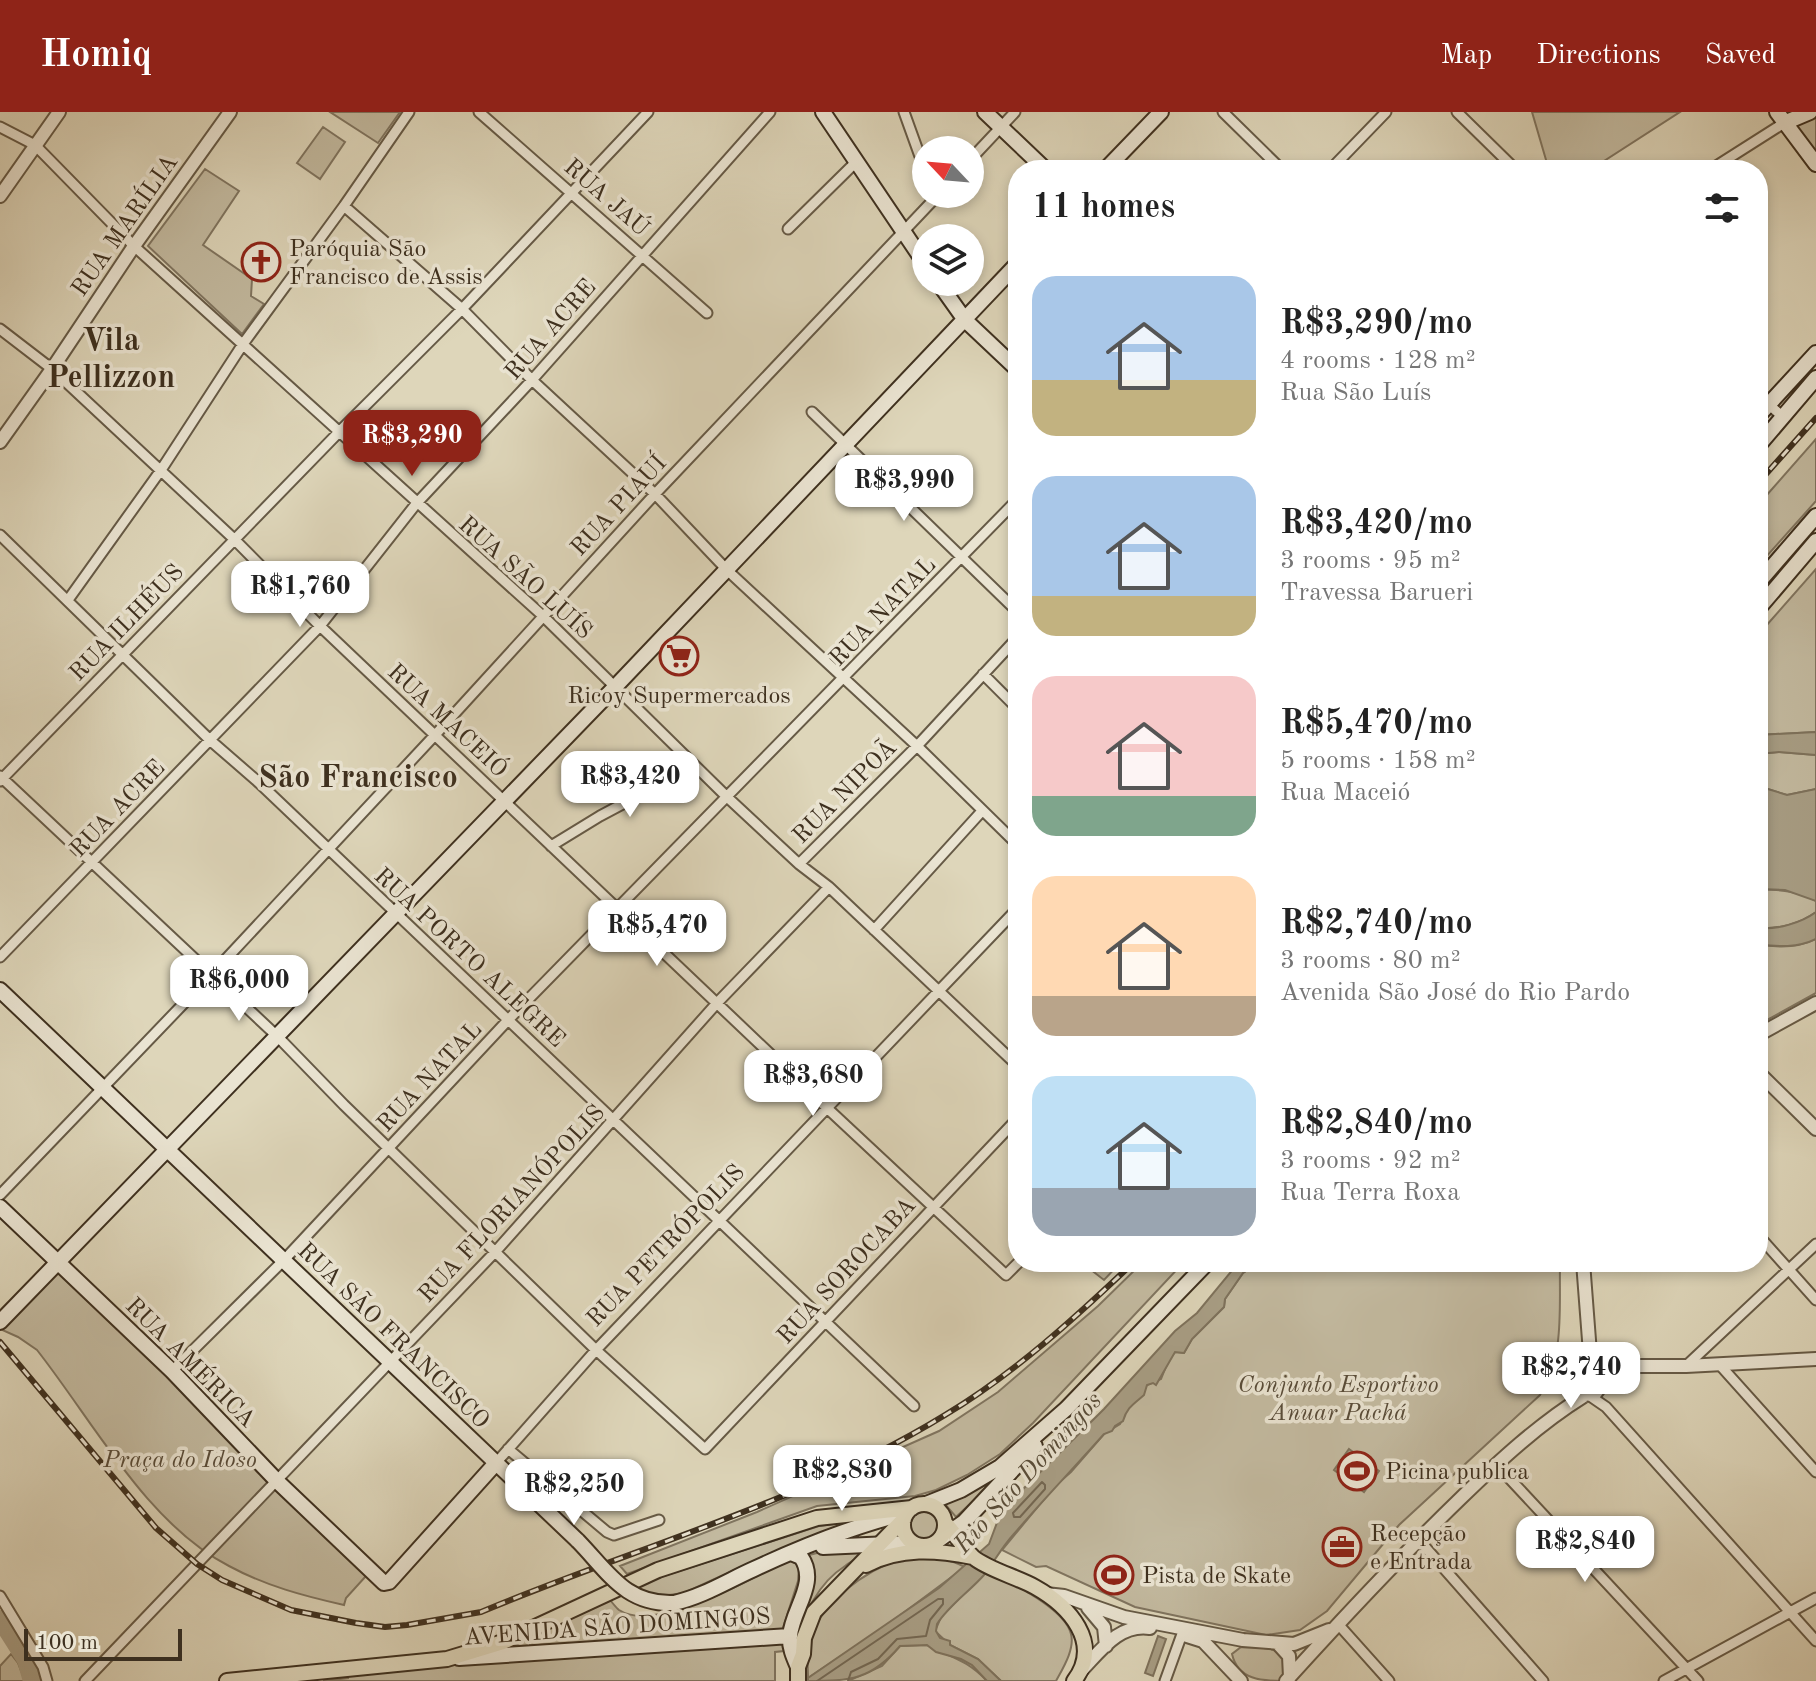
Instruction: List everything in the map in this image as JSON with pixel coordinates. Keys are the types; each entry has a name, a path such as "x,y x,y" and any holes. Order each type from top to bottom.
{"main road":[{"path":"823,112 912,245"},
{"path":"985,112 1036,160"},
{"path":"1115,160 1161,112"},
{"path":"1810,112 1780,118 1816,164"},
{"path":"0,1322 216,1096 396,915 1008,274"},
{"path":"948,296 965,320 1008,361"},
{"path":"1768,398 1816,353"},
{"path":"1768,434 1816,378"},
{"path":"1768,571 1816,516"},
{"path":"1768,597 1816,541"},
{"name":"RUA SÃO FRANCISCO","path":"0,990 632,1596 659,1604 674,1603 709,1592 791,1553 912,1511 981,1480 1066,1409"},
{"name":"RUA AMÉRICA","path":"0,1207 172,1371 278,1482 384,1583"},
{"path":"912,1511 904,1532 911,1543 925,1546 940,1539 949,1527 1017,1467 1066,1409 1199,1272"},
{"name":"RUA PETRÓPOLIS","path":"384,1583 389,1582 496,1463"},
{"path":"798,1674 808,1622 814,1612 832,1590 855,1571 912,1511 939,1509 973,1557"},
{"name":"AVENIDA SÃO DOMINGOS","path":"447,1659 503,1642 658,1570 817,1518 912,1511"},
{"name":"RUA SÃO FRANCISCO","path":"791,1553 840,1544 911,1543"},
{"path":"855,1571 882,1557 901,1553 932,1551 973,1557 1041,1590 1073,1617 1083,1634 1085,1653 1076,1677"},
{"name":"AVENIDA SÃO DOMINGOS","path":"791,1553 801,1557 807,1572 806,1588 790,1636 798,1674"},
{"name":"AVENIDA SÃO DOMINGOS","path":"227,1681 447,1659 790,1636"}],"street":[{"path":"0,196 59,112"},
{"name":"RUA MARÍLIA","path":"0,442 230,112"},
{"path":"68,600 161,470 243,344 409,112"},
{"name":"RUA JAÚ","path":"479,112 707,313"},
{"name":"RUA ILHÉUS","path":"1,779 462,309 648,112"},
{"name":"RUA ACRE","path":"0,957 320,626 416,504 532,380 770,112"},
{"path":"904,112 913,136"},
{"path":"984,145 1015,112"},
{"path":"1223,112 1272,160"},
{"path":"1340,160 1386,112"},
{"path":"1457,112 1506,160"},
{"path":"1723,160 1780,118"},
{"name":"RUA SÃO LUÍS","path":"0,127 35,145 134,246 543,616 694,766 799,864 829,887 1008,1057"},
{"path":"788,229 856,162"},
{"path":"344,206 462,309 532,380 655,494 727,570 917,746 1008,836"},
{"name":"RUA PIAUÍ","path":"0,1195 211,975 655,494 925,208"},
{"name":"RUA MACEIÓ","path":"0,329 52,369 161,470 320,626 827,1108 1006,1275 1009,1272"},
{"path":"1768,409 1782,416"},
{"path":"812,412 1008,602"},
{"name":"RUA NATAL","path":"172,1371 284,1260 508,1020 1008,509"},
{"name":"RUA PORTO ALEGRE","path":"0,535 211,741 256,780 914,1406"},
{"name":"RUA NIPOÃ","path":"799,864 917,746 1008,648"},
{"path":"983,674 1008,699"},
{"path":"551,846 694,766"},
{"path":"1,779 278,1037 596,1350"},
{"path":"874,930 982,811"},
{"name":"RUA FLORIANÓPOLIS","path":"85,1681 496,1251 717,1003 829,887"},
{"name":"RUA PETRÓPOLIS","path":"496,1463 596,1350 1008,918"},
{"path":"1768,1029 1816,1003"},
{"path":"1768,1082 1816,1129"},
{"name":"RUA SOROCABA","path":"596,1350 705,1449 1008,1128"},
{"path":"1686,1366 1816,1244"},
{"path":"1768,1246 1816,1300"},
{"path":"1583,1272 1589,1381 1606,1407 1816,1641"},
{"path":"1288,1679 1418,1539 1589,1381 1623,1367 1816,1359"},
{"path":"1719,1364 1816,1472"},
{"path":"508,1449 607,1532 614,1535 659,1520"},
{"path":"1496,1464 1698,1681"},
{"path":"1418,1539 1543,1681"},
{"path":"1041,1590 1124,1617 1279,1645 1306,1641 1338,1624"},
{"path":"0,1596 43,1667 47,1681"},
{"path":"1664,1681 1816,1598"},
{"path":"1079,1603 1099,1619 1104,1627 1106,1646"},
{"path":"1338,1624 1389,1681"},
{"path":"1076,1677 1124,1630 1134,1627 1182,1634 1203,1641 1241,1681"},
{"path":"1165,1681 1182,1634"},
{"path":"1225,1663 1231,1649 1243,1640"},
{"path":"1279,1645 1291,1663 1288,1679"}],"green space":[{"path":"330,112 400,112 378,143"},
{"path":"1532,112 1680,112 1606,160 1546,160"},
{"path":"1779,112 1816,112 1816,160"},
{"path":"323,127 345,142 320,179 297,163"},
{"path":"205,169 239,191 203,245 252,279 251,296 264,304 242,334 148,246"},
{"path":"1816,439 1816,501 1768,555 1768,494"},
{"path":"1816,569 1816,732 1768,734 1768,624"},
{"path":"1768,753 1816,755 1816,789 1787,795 1768,789"},
{"path":"1768,890 1788,891 1816,901 1816,912 1788,925 1768,928"},
{"path":"1816,939 1816,993 1768,1019 1768,945 1802,944"},
{"name":"Praça do Idoso","path":"59,1272 168,1373 271,1483 366,1576 346,1598 344,1605 257,1579 200,1548 172,1525 123,1469 37,1350 0,1329"},
{"path":"1094,1272 1112,1272 1104,1280"},
{"path":"1133,1272 1175,1272 1033,1423 1000,1454 967,1475 915,1496 817,1506 627,1574 620,1566 757,1512 939,1431 998,1392"},
{"name":"Conjunto Esportivo Anuar Pachá","path":"1560,1272 1559,1331 1554,1364 1540,1395 1399,1525 1327,1611 1300,1630 1266,1635 1135,1607 1046,1566 1036,1567 1002,1550 1055,1486 1104,1434 1120,1424 1126,1411 1147,1385 1161,1379 1175,1352 1184,1353 1192,1339 1224,1307 1225,1299 1243,1273"},
{"path":"1001,1475 956,1517 944,1503 981,1487"},
{"path":"924,1512 935,1516 939,1527 935,1538 924,1542 913,1538 909,1527 913,1516"},
{"path":"856,1521 765,1556 684,1593 661,1596 645,1592 636,1585 819,1526"},
{"path":"833,1549 873,1549 827,1581 809,1610 797,1642 815,1575 809,1555"},
{"path":"909,1555 945,1560 965,1567 883,1628 808,1678 812,1634 831,1604 860,1579"},
{"path":"788,1560 799,1565 798,1581 782,1631 503,1647 606,1596 619,1610 635,1615 656,1615 704,1601"},
{"path":"987,1570 1048,1605 1067,1624 1071,1646 1056,1681 1001,1681 978,1659 950,1645 935,1631 941,1617"},
{"path":"783,1643 784,1651 775,1652 775,1681 323,1681 348,1678 348,1674 455,1661"},
{"path":"927,1645 965,1663 987,1681 848,1681 882,1666 900,1646"},
{"path":"1241,1647 1270,1649 1285,1656 1284,1681 1259,1679 1245,1674 1232,1654"},
{"path":"11,1654 25,1681 0,1681 0,1666"}],"water":[{"path":"1816,732 1816,755 1768,753 1768,734"},
{"path":"1768,789 1787,795 1816,789 1816,901 1785,890 1768,889"},
{"path":"1816,912 1816,939 1788,946 1768,945 1768,928 1803,919"},
{"path":"1231,1272 1244,1272 1225,1299 1224,1307 1192,1339 1184,1353 1175,1352 1156,1385 1147,1385 1144,1395 1129,1409 1123,1421 1104,1434 1009,1540 984,1575 937,1624 936,1631 940,1638 978,1659 1001,1681 987,1681 972,1665 936,1652 927,1645 900,1646 879,1666 859,1676 808,1681 808,1678 939,1588 989,1544 998,1520 1014,1498 1104,1409 1175,1331 1197,1313"},
{"name":"Picina publica","path":"1349,1449 1379,1471 1364,1492 1334,1470"},
{"path":"1158,1636 1166,1639 1153,1676 1145,1673"}],"waterway":[{"path":"0,1619 26,1660 32,1681"}],"railway":[{"path":"1768,472 1816,418"},
{"path":"0,1342 156,1528 197,1564 222,1580 291,1610 385,1627 481,1612 718,1522 834,1474 971,1399 1067,1324 1123,1272"}],"place":[{"name":"Paróquia São Francisco de Assis","path":"261,262"},
{"name":"Ricoy Supermercados","path":"679,656"},
{"name":"Picina publica","path":"1357,1471"},
{"name":"Recepção e Entrada","path":"1342,1547"},
{"name":"Pista de Skate","path":"1114,1575"}],"district":[{"name":"Vila Pellizzon","path":"111,358"},
{"name":"São Francisco","path":"358,776"}],"water label":[{"name":"Rio São Domingos","path":"1027,1472"}]}
